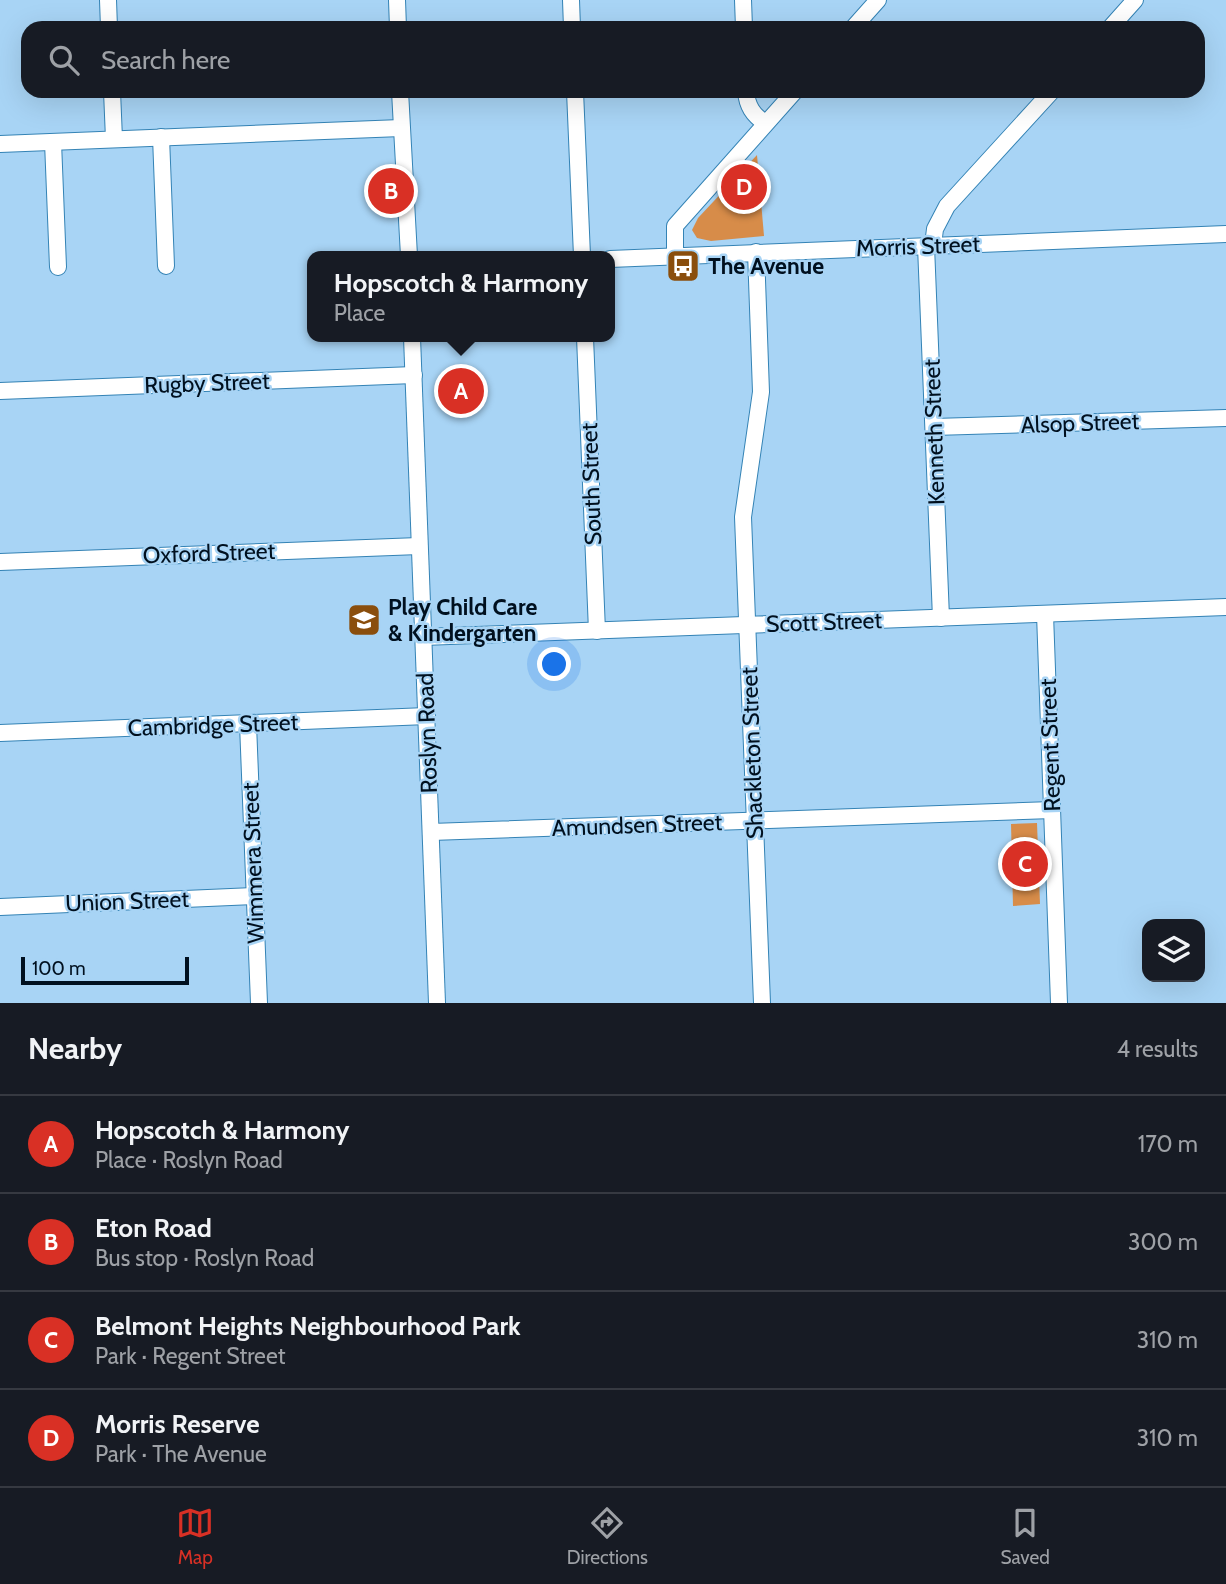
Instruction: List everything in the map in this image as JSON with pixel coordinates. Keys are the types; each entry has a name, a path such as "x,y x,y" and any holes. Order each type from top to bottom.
{"street":[{"path":"108,0 109,21"},
{"path":"397,0 398,21"},
{"path":"571,0 572,21"},
{"path":"743,0 744,21"},
{"path":"859,21 878,0"},
{"path":"1116,21 1135,0"},
{"path":"112,98 114,139"},
{"path":"400,98 409,251"},
{"path":"575,98 582,251"},
{"path":"747,98 749,106 765,123"},
{"path":"675,256 675,226 788,98"},
{"path":"930,246 947,206 1046,98"},
{"path":"0,144 401,128"},
{"path":"161,137 166,266"},
{"path":"52,142 58,267"},
{"name":"Morris Street","path":"615,259 1226,234"},
{"name":"Kenneth Street","path":"930,246 941,618"},
{"name":"Shackleton Street","path":"756,252 761,392 743,517 762,1003"},
{"name":"Roslyn Road","path":"412,342 437,1003"},
{"name":"South Street","path":"585,342 597,631"},
{"name":"Rugby Street","path":"0,391 414,375"},
{"name":"Alsop Street","path":"934,428 1226,418"},
{"name":"Oxford Street","path":"0,562 419,546"},
{"name":"Scott Street","path":"423,637 1226,607"},
{"name":"Regent Street","path":"1045,614 1059,1003"},
{"name":"Cambridge Street","path":"0,733 426,716"},
{"name":"Wimmera Street","path":"248,724 258,1003"},
{"name":"Amundsen Street","path":"431,832 1052,810"},
{"name":"Union Street","path":"0,906 254,896"}],"shaded area":[{"path":"757,155 764,236 711,241 697,238 692,230 698,218"},
{"path":"1037,823 1040,904 1013,906 1011,824"}],"place":[{"name":"Morris Reserve","path":"744,187"},
{"name":"Eton Road","path":"391,191"},
{"name":"The Avenue","path":"683,266"},
{"name":"Hopscotch & Harmony","path":"461,391"},
{"name":"Play Child Care & Kindergarten","path":"364,620"},
{"name":"Belmont Heights Neighbourhood Park","path":"1025,864"}]}
